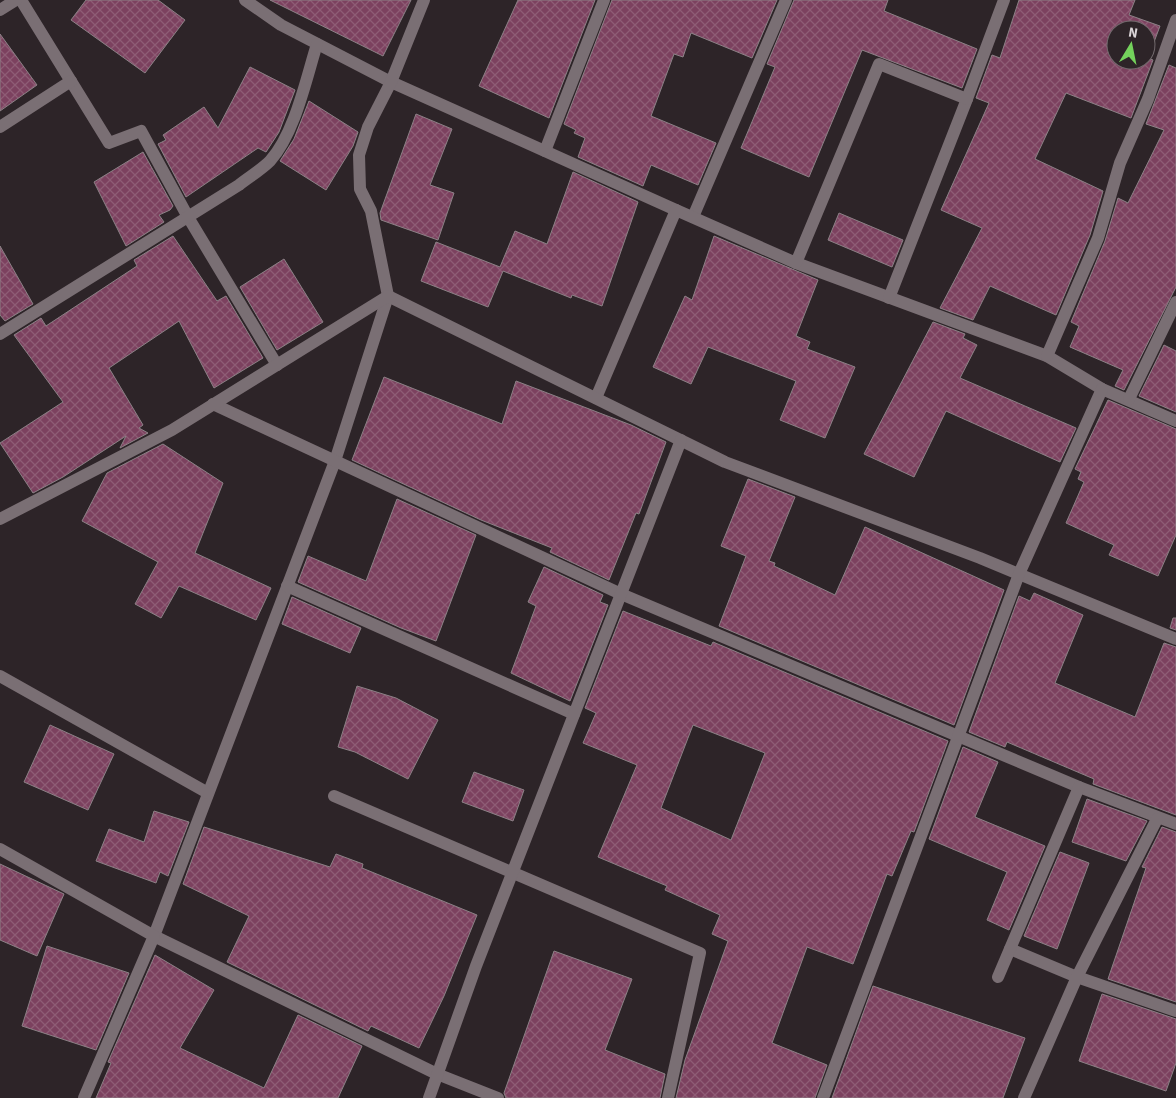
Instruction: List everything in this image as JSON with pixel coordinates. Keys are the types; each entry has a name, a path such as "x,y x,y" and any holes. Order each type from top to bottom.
{"street":[{"path":"0,10 16,0"},
{"path":"21,0 109,144 141,131 188,217 277,365"},
{"path":"245,0 281,25 391,82 796,263 1047,356 1102,389 1129,399 1176,421"},
{"path":"84,1098 154,936 335,461 388,296 371,211 360,189 359,155 368,127 391,82 424,0"},
{"path":"545,151 604,0"},
{"path":"693,218 786,0"},
{"path":"889,298 1004,0"},
{"path":"1047,356 1098,238 1120,164 1148,99 1176,20"},
{"path":"0,334 240,185 269,161 282,142 295,112 317,44"},
{"path":"796,263 879,64 967,100"},
{"path":"0,127 70,81"},
{"path":"596,398 676,210"},
{"path":"0,519 172,430 388,296"},
{"path":"388,296 725,462 1019,574 1176,639"},
{"path":"1129,399 1176,302"},
{"path":"823,1098 1019,574 1102,389"},
{"path":"213,404 621,594 1078,787 1157,819 1176,824"},
{"path":"429,1098 512,874 681,440"},
{"path":"287,586 574,714"},
{"path":"0,676 208,793"},
{"path":"998,978 1078,787"},
{"path":"334,796 512,874 700,953 668,1098"},
{"path":"1024,1098 1078,977 1157,819"},
{"path":"0,849 154,936 438,1074 498,1098"},
{"path":"1010,949 1078,977 1176,1011"}],"building":[{"path":"86,0 158,0 185,20 145,73 71,20"},
{"path":"270,0 411,0 383,56"},
{"path":"518,0 595,0 549,118 479,86"},
{"path":"612,0 777,0 752,58 691,33 683,57 674,54 651,116 716,143 698,185 651,165 643,186 578,157 585,138 574,133 576,130 564,124"},
{"path":"794,0 888,0 884,11 977,49 962,88 862,50 809,177 741,148 775,67 767,64"},
{"path":"1019,0 1135,0 1129,15 1143,20 1106,20 1106,70 1149,70 1131,118 1066,93 1035,159 1103,191 1090,235 1056,315 990,286 973,320 940,308 982,228 941,210 989,103 976,98 992,55 1000,58"},
{"path":"1156,25 1160,26 1156,37"},
{"path":"0,34 37,85 0,111"},
{"path":"1169,65 1176,68 1176,287 1124,390 1115,386 1123,370 1070,347 1079,326 1071,322 1105,241 1118,198 1128,203 1164,130 1146,124"},
{"path":"250,67 295,90 279,132 266,152 258,148 186,197 158,144 166,140 163,135 204,107 218,128"},
{"path":"309,101 358,132 353,146 326,190 280,161 294,139"},
{"path":"416,114 452,129 430,185 454,193 438,240 381,220 380,213"},
{"path":"143,152 173,206 170,210 159,215 164,222 126,246 94,182"},
{"path":"573,172 638,202 602,306 572,295 571,298 503,271 488,307 421,281 436,242 500,267 515,231 547,244"},
{"path":"839,213 903,240 892,267 828,240"},
{"path":"173,236 217,301 226,296 263,358 214,388 179,321 109,368 143,425 139,428 148,433 120,448 126,436 63,477 33,493 0,443 63,402 14,335 41,318 46,326 137,266 134,260"},
{"path":"714,236 818,280 796,336 810,342 807,349 855,367 825,438 780,420 796,381 708,347 691,384 653,367 685,296 692,300"},
{"path":"0,246 33,304 5,321 0,315"},
{"path":"284,259 323,322 277,350 240,287"},
{"path":"933,322 965,334 963,338 977,345 960,378 1076,428 1060,462 946,411 914,477 864,454"},
{"path":"1164,345 1176,351 1176,412 1139,396"},
{"path":"384,377 502,424 516,381 631,425 666,442 639,514 636,513 609,580 550,552 552,548 481,520 352,460"},
{"path":"1108,400 1176,429 1176,535 1158,576 1109,555 1114,545 1066,523 1084,482 1078,479 1081,472 1075,469"},
{"path":"163,444 223,483 195,553 271,588 256,620 179,586 161,618 135,604 158,562 82,521 107,473"},
{"path":"748,479 795,497 769,561 775,563 774,566 835,595 865,527 1004,590 954,725 719,626 746,556 721,546"},
{"path":"397,499 476,535 436,641 401,628 298,582 308,556 366,581"},
{"path":"544,567 603,595 600,602 608,605 570,701 511,673 536,606 528,602"},
{"path":"1034,593 1083,615 1055,683 1135,717 1164,643 1176,647 1176,815 1093,784 1094,779 1007,742 1005,747 969,732 1019,596 1030,601"},
{"path":"292,597 361,628 350,653 282,624"},
{"path":"623,611 711,646 713,642 948,741 914,832 911,831 892,876 887,874 853,964 807,947 772,1043 827,1065 815,1098 676,1098 685,1060 728,941 712,934 720,915 665,890 667,886 598,857 637,765 583,743 596,713 585,708","holes":["693,725 765,753 731,840 661,808"]},
{"path":"1173,618 1176,618 1176,630 1170,628"},
{"path":"357,686 396,698 438,720 408,779 355,752 338,747"},
{"path":"50,725 114,754 88,810 24,782"},
{"path":"963,747 998,762 975,817 1045,846 1009,930 987,920 1007,872 929,839"},
{"path":"474,772 524,790 513,821 462,802"},
{"path":"1087,799 1147,821 1126,861 1072,842"},
{"path":"154,811 189,822 168,876 160,872 156,883 96,861 109,829 144,842"},
{"path":"204,827 330,867 336,854 363,864 362,868 477,915 444,996 419,1048 371,1026 368,1031 227,962 249,916 183,884"},
{"path":"1162,827 1176,832 1176,1002 1108,979 1146,868 1142,867"},
{"path":"1060,852 1089,863 1057,949 1024,936"},
{"path":"0,864 64,894 37,956 0,940"},
{"path":"47,946 129,973 96,1050 22,1026"},
{"path":"554,951 632,979 605,1050 665,1074 660,1098 506,1098 504,1093"},
{"path":"155,955 214,990 180,1048 264,1088 298,1015 362,1046 338,1098 96,1098 111,1063 108,1062"},
{"path":"873,986 1025,1038 1003,1098 832,1098"},
{"path":"1102,994 1176,1019 1176,1063 1166,1091 1079,1061"}]}
